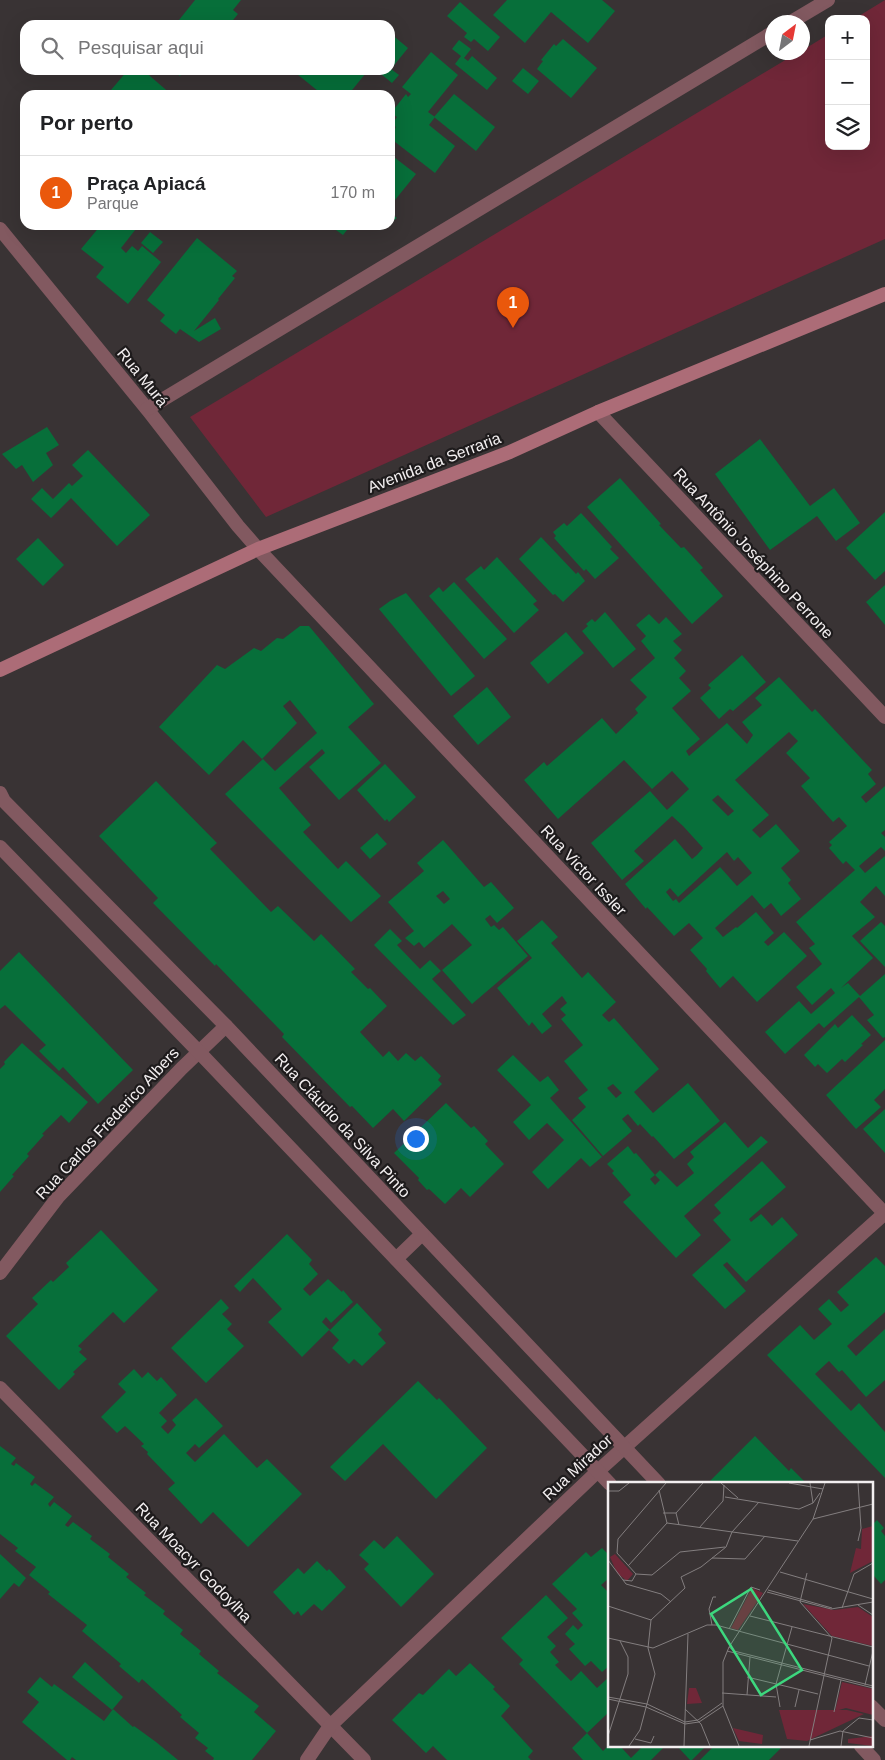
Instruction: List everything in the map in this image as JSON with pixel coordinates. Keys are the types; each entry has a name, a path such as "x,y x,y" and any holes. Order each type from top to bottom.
{"main road":[{"name":"Avenida da Serraria","path":"0,670 258,549 510,452 598,412 885,294"}],"street":[{"path":"803,15 828,0"},
{"path":"147,409 765,38"},
{"name":"Rua Murá","path":"0,229 258,549"},
{"name":"Rua Antônio Joséphino Perrone","path":"598,412 885,717"},
{"name":"Rua Victor Issler","path":"258,549 885,1214"},
{"name":"Rua Cláudio da Silva Pinto","path":"0,793 4,801 226,1026 657,1482"},
{"path":"0,847 199,1052 608,1482"},
{"name":"Rua Carlos Frederico Albers","path":"0,1273 58,1196 226,1026"},
{"name":"Rua Mirador","path":"306,1760 330,1726 598,1471 885,1214"},
{"path":"396,1259 422,1234"},
{"name":"Rua Moacyr Godoylha","path":"0,1388 364,1760"},
{"path":"872,1707 885,1720"},
{"path":"863,1748 874,1760"}],"shaded area":[{"path":"885,0 885,239 266,517 190,417 785,60 810,60 810,46 825,36 825,150 870,150 870,15 861,15"}],"building":[{"path":"195,0 241,0 233,10 238,14 233,20 179,20"},
{"path":"507,0 602,0 615,11 588,43 551,12 525,43 493,15"},
{"path":"460,2 500,37 488,51 474,39 471,42 464,37 467,33 447,16"},
{"path":"395,37 408,48 395,64"},
{"path":"563,39 597,68 571,98 537,69 543,61 541,60 554,44 556,46"},
{"path":"459,40 471,49 464,58 468,61 472,56 497,78 487,90 455,64 461,56 452,49"},
{"path":"431,52 458,75 428,112 435,117 429,125 455,146 435,173 395,142 395,120 397,117 395,116 395,108 406,94 408,97 411,94 402,87"},
{"path":"523,68 539,81 528,94 512,81"},
{"path":"395,72 399,75 392,83 382,75 395,75"},
{"path":"124,75 149,75 166,90 111,90"},
{"path":"298,75 364,75 352,90 317,90"},
{"path":"454,94 495,127 476,151 434,117"},
{"path":"395,158 416,174 395,200"},
{"path":"97,230 135,230 121,248 126,253 132,246 138,251 142,246 161,262 128,304 96,277 104,267 81,249"},
{"path":"336,230 347,230 343,235"},
{"path":"150,232 163,242 153,253 141,243"},
{"path":"197,238 237,271 232,276 235,278 194,331 215,318 221,329 199,342 180,329 176,334 160,321 165,315 147,300"},
{"path":"47,427 59,445 46,453 53,465 33,482 22,465 16,469 2,454"},
{"path":"760,439 810,506 834,488 860,523 836,541 817,516 770,550 715,474"},
{"path":"88,450 150,515 117,546 71,498 51,518 31,499 42,488 53,499 69,483 72,486 83,476 72,465"},
{"path":"620,478 661,524 659,525 681,548 684,547 703,568 700,570 723,596 692,624 587,507"},
{"path":"885,512 885,571 875,580 846,548"},
{"path":"581,513 612,547 610,549 619,558 595,579 586,569 584,571 554,538 556,536 553,532 564,523 567,526"},
{"path":"541,537 585,581 563,602 555,594 553,595 519,559"},
{"path":"38,538 64,565 43,586 16,559"},
{"path":"497,557 537,601 533,604 539,610 514,633 465,579 481,566 484,570"},
{"path":"454,582 507,639 484,659 429,596 439,587 443,592"},
{"path":"885,585 885,625 866,602"},
{"path":"406,593 475,676 451,696 379,609"},
{"path":"605,612 636,649 613,668 582,631 592,619 595,622"},
{"path":"649,614 659,624 666,617 682,634 673,641 682,650 674,658 686,671 679,678 691,691 672,708 700,739 686,751 689,756 727,723 747,744 753,735 742,722 762,705 755,698 779,677 812,712 815,709 872,770 868,774 876,784 861,797 866,803 885,786 885,830 881,833 885,837 885,851 881,847 859,866 865,873 885,856 885,896 876,886 860,902 875,917 852,936 873,958 841,988 848,983 860,996 885,974 885,1037 883,1038 867,1020 874,1015 859,997 824,1028 819,1023 785,1054 765,1032 799,1001 811,1014 835,993 831,988 812,1005 796,987 822,964 809,948 815,944 796,922 855,870 846,861 843,864 829,848 832,845 829,842 847,826 839,817 833,822 801,786 810,778 786,753 798,741 789,732 735,780 769,815 752,830 760,838 776,824 800,851 781,868 791,880 788,883 801,899 781,916 771,903 764,909 752,895 715,928 723,937 756,912 774,933 764,942 768,946 784,932 807,956 757,1002 733,976 720,988 706,971 707,969 690,950 703,938 689,923 674,936 647,907 646,909 625,884 675,839 692,859 697,855 703,848 683,826 672,816 634,851 644,861 622,880 591,843 650,791 667,810 689,789 672,771 652,789 624,760 558,819 524,780 544,762 547,766 602,718 616,734 638,713 635,709 647,697 630,680 655,658 641,641 646,636 636,625","holes":["718,795 734,811 728,816 712,800","727,852 734,861 738,857 752,873 737,886 720,867 679,903 676,899 673,901 666,892 670,888 678,897"]},
{"path":"300,626 309,626 374,704 348,727 381,763 339,800 309,767 325,753 322,749 279,788 311,825 303,832 338,869 346,861 381,896 351,922 225,794 263,759 275,771 317,733 290,700 283,706 297,723 262,759 243,740 209,775 159,727 217,665 225,669 254,648 261,651 277,638 283,639"},
{"path":"566,632 584,653 548,684 530,663"},
{"path":"742,655 766,682 733,711 730,709 719,719 700,698 711,688 708,685"},
{"path":"487,687 511,717 478,745 453,716"},
{"path":"385,764 416,797 389,822 387,819 385,821 357,790"},
{"path":"156,781 217,843 210,849 271,912 278,906 314,941 321,934 355,969 351,972 387,1006 360,1032 383,1057 389,1051 398,1061 406,1053 415,1061 421,1056 441,1076 438,1080 442,1084 404,1121 393,1109 373,1128 352,1106 350,1107 282,1037 284,1034 153,903 158,898 99,836"},
{"path":"377,833 387,844 370,859 360,848"},
{"path":"443,840 484,887 491,882 514,908 497,923 490,915 485,919 491,927 494,925 499,930 503,927 528,956 472,1004 442,970 472,945 452,924 424,948 419,942 414,946 405,938 414,931 388,902 424,871 417,863","holes":["443,891 450,899 444,904 436,896"]},
{"path":"542,920 558,937 551,943 582,978 588,972 616,1002 602,1015 609,1022 614,1018 659,1069 634,1092 653,1113 688,1083 720,1121 674,1159 653,1136 640,1124 638,1126 628,1114 622,1119 632,1131 603,1156 572,1120 586,1107 578,1098 588,1090 564,1061 583,1045 561,1019 566,1015 560,1009 567,1003 562,996 542,1014 552,1026 542,1034 532,1022 529,1026 497,988 532,958 517,941","holes":["613,1084 622,1093 616,1098 607,1088"]},
{"path":"881,922 885,926 885,967 860,941"},
{"path":"390,929 402,941 397,945 420,969 430,960 441,971 432,979 466,1015 453,1025 374,945"},
{"path":"19,952 133,1070 98,1104 63,1067 59,1071 39,1051 46,1045 5,1005 0,1009 0,971"},
{"path":"852,1015 871,1035 845,1062 842,1059 827,1073 818,1064 815,1067 804,1055 835,1024 838,1028"},
{"path":"885,1040 885,1089 874,1100 881,1107 856,1129 826,1095"},
{"path":"22,1043 88,1102 69,1123 61,1115 42,1134 44,1135 27,1154 29,1156 0,1192 0,1069"},
{"path":"513,1055 540,1082 548,1076 559,1090 550,1098 602,1157 590,1167 581,1158 548,1189 532,1172 564,1140 547,1123 529,1140 513,1122 531,1105 497,1070"},
{"path":"446,1103 471,1128 474,1126 488,1141 485,1144 504,1164 470,1197 461,1188 445,1204 429,1189 427,1190 418,1180 419,1178 394,1153"},
{"path":"885,1109 885,1153 863,1129"},
{"path":"725,1122 748,1148 761,1136 768,1142 684,1216 701,1235 676,1258 623,1202 631,1195 612,1173 614,1171 607,1164 628,1146 655,1175 660,1170 677,1187 694,1173 687,1164 694,1157 690,1152","holes":["655,1175 660,1180 655,1185 650,1179"]},
{"path":"762,1161 786,1187 749,1219 751,1222 761,1214 772,1226 782,1217 798,1235 746,1282 727,1262 723,1265 746,1291 725,1309 692,1275 731,1240 713,1220 721,1213 714,1205"},
{"path":"101,1230 158,1290 124,1323 113,1312 78,1346 82,1349 79,1352 87,1359 73,1372 75,1374 59,1390 6,1336 38,1304 32,1298 51,1280 53,1282 69,1267 66,1263"},
{"path":"287,1234 312,1260 309,1264 318,1274 303,1289 310,1296 328,1279 342,1292 343,1290 353,1302 331,1323 326,1317 322,1322 330,1330 357,1303 382,1330 378,1334 386,1343 362,1366 354,1359 349,1364 332,1348 339,1340 329,1330 302,1357 268,1322 282,1309 253,1278 240,1292 234,1286"},
{"path":"876,1257 885,1266 885,1312 847,1346 856,1356 885,1329 885,1380 866,1397 842,1370 839,1372 829,1361 815,1374 851,1411 859,1403 885,1432 885,1478 767,1355 800,1325 814,1340 832,1324 818,1309 829,1299 841,1312 849,1305 837,1292"},
{"path":"221,1299 229,1308 222,1314 232,1324 227,1329 244,1346 206,1383 171,1348"},
{"path":"134,1369 142,1378 148,1372 157,1381 161,1377 177,1395 159,1413 167,1421 161,1427 168,1434 176,1425 172,1420 196,1398 223,1426 199,1448 195,1444 186,1453 195,1462 224,1434 257,1468 267,1459 302,1494 248,1547 213,1512 201,1524 168,1489 175,1483 147,1454 148,1452 141,1446 144,1444 125,1426 117,1433 101,1417 126,1392 118,1384"},
{"path":"418,1381 437,1400 439,1398 487,1448 436,1499 383,1444 345,1481 330,1467"},
{"path":"755,1436 789,1471 791,1468 805,1482 711,1482"},
{"path":"0,1446 16,1458 11,1464 14,1466 16,1463 35,1477 30,1484 32,1486 35,1483 54,1497 48,1504 50,1507 54,1502 72,1516 65,1525 68,1527 73,1522 92,1536 90,1539 110,1554 108,1557 129,1574 126,1577 146,1593 144,1595 165,1611 163,1614 183,1630 180,1634 201,1651 199,1654 219,1671 217,1673 259,1706 254,1712 276,1731 252,1760 213,1760 214,1758 205,1751 208,1748 195,1738 199,1733 180,1717 182,1715 142,1679 139,1683 119,1666 121,1664 82,1631 87,1625 48,1594 50,1592 29,1575 36,1567 15,1551 18,1548 0,1534"},
{"path":"877,1520 884,1528 881,1531 885,1536 885,1580 881,1584 874,1576 872,1577 872,1525"},
{"path":"397,1536 434,1574 401,1607 364,1569 369,1564 359,1555 374,1540 384,1549"},
{"path":"602,1548 608,1554 608,1579 601,1585 608,1592 608,1667 602,1672 591,1661 585,1666 569,1649 575,1644 565,1634 573,1625 578,1630 583,1625 572,1613 577,1609 552,1584 586,1552 591,1557"},
{"path":"0,1554 26,1578 19,1587 14,1583 0,1599"},
{"path":"317,1561 327,1571 329,1569 346,1587 322,1611 314,1604 301,1616 298,1611 294,1615 273,1592 298,1568 304,1574"},
{"path":"546,1595 568,1618 547,1637 556,1646 550,1652 559,1662 555,1665 571,1681 581,1671 597,1688 608,1678 608,1713 587,1733 519,1664 523,1660 501,1638"},
{"path":"85,1662 123,1697 112,1710 72,1677"},
{"path":"470,1663 495,1687 493,1689 510,1706 501,1716 533,1751 528,1757 531,1760 447,1760 433,1746 426,1753 392,1720 419,1693 423,1695 449,1669 456,1676"},
{"path":"40,1677 52,1687 54,1684 104,1721 113,1709 133,1727 156,1742 178,1760 76,1760 72,1757 70,1760 67,1760 22,1722 39,1702 27,1692"},
{"path":"587,1733 603,1751 608,1746 608,1748 622,1748 631,1758 641,1748 663,1748 651,1760 583,1760 572,1748"},
{"path":"679,1748 704,1748 692,1760"},
{"path":"712,1748 781,1748 769,1760 700,1760"}],"place":[{"name":"Praça Apiacá","path":"513,328"}]}
